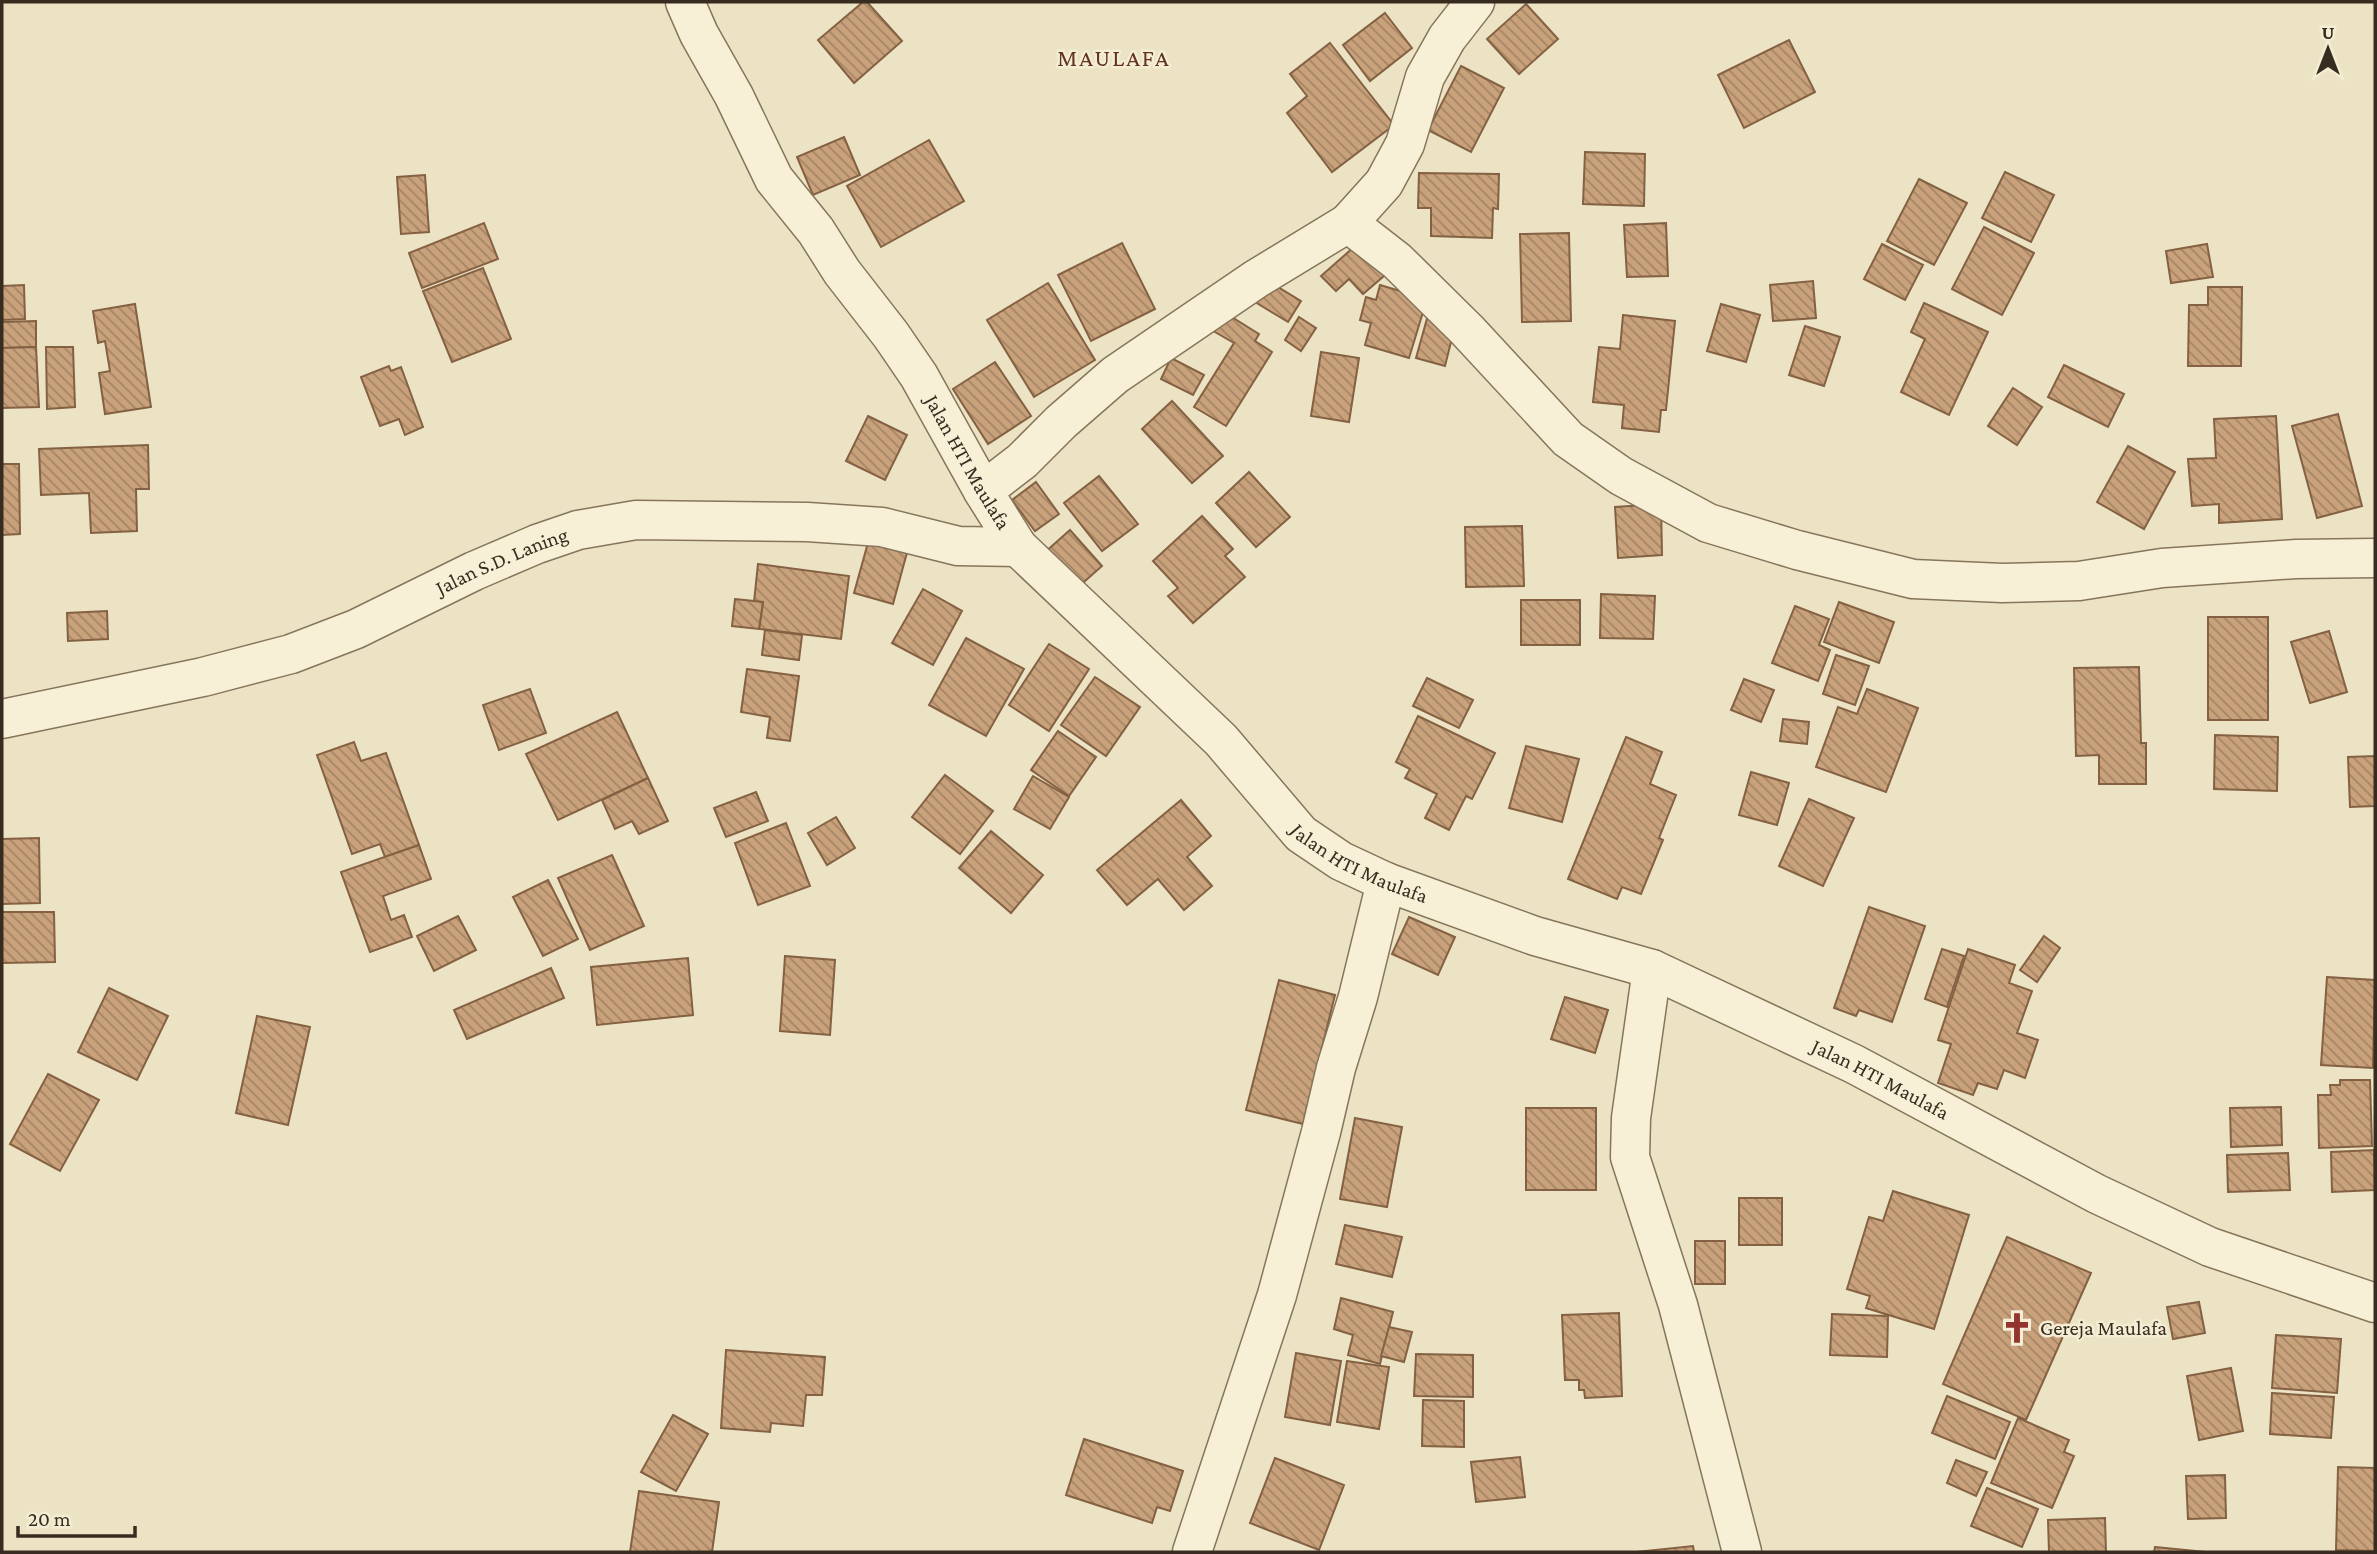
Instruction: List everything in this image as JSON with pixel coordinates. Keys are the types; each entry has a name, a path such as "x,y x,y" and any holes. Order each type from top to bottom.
{"street":[{"name":"Jalan HTI Maulafa","path":"685,2 774,179 816,231 842,272 919,376 983,491 1018,547 1221,740 1301,834 1341,861 1386,882 1535,936 1651,969 1854,1064 2097,1194 2210,1247 2375,1303"},
{"path":"983,491 1022,461 1061,422 1125,368 1256,279 1348,223 1384,183 1405,145 1425,77 1447,37 1475,2"},
{"path":"1348,223 1397,261 1457,320 1567,439 1620,476 1708,523 1913,579 2002,583 2078,581 2162,568 2296,559 2375,558"},
{"name":"Jalan S.D. Laning","path":"2,719 202,677 291,654 356,629 474,571 537,544 578,530 636,520 807,522 882,527 958,545 1018,547"},
{"path":"1192,1552 1277,1295 1336,1069 1358,997 1386,882"},
{"path":"1651,969 1632,1118 1630,1157 1678,1305 1742,1552"}],"building":[{"path":"863,2 867,2 902,41 854,83 818,40"},
{"path":"1526,4 1558,39 1519,74 1487,39"},
{"path":"1385,13 1412,48 1370,81 1343,45"},
{"path":"1789,40 1815,92 1744,128 1718,75"},
{"path":"1330,43 1394,125 1332,172 1287,113 1307,96 1290,74"},
{"path":"1461,66 1504,88 1471,152 1428,130"},
{"path":"844,137 860,175 813,195 797,157"},
{"path":"929,140 964,201 881,247 847,186"},
{"path":"1585,152 1645,154 1644,206 1583,204"},
{"path":"2005,172 2054,195 2031,242 1982,218"},
{"path":"1419,173 1499,174 1498,209 1493,208 1492,238 1431,236 1431,208 1418,208"},
{"path":"425,175 429,232 401,234 397,177"},
{"path":"1919,179 1967,203 1934,265 1887,241"},
{"path":"484,223 498,259 422,288 409,253"},
{"path":"1666,223 1668,276 1627,277 1624,225"},
{"path":"1984,227 2034,253 2002,315 1952,289"},
{"path":"1569,233 1571,321 1522,322 1520,234"},
{"path":"1363,239 1391,270 1363,294 1349,279 1336,291 1321,276"},
{"path":"1122,243 1155,309 1091,341 1058,275"},
{"path":"1882,244 1923,265 1905,300 1864,279"},
{"path":"2207,244 2213,277 2171,283 2166,251"},
{"path":"483,268 511,339 452,362 423,291"},
{"path":"1268,281 1301,301 1288,322 1255,302"},
{"path":"1813,281 1816,318 1773,321 1770,285"},
{"path":"1048,283 1095,360 1034,397 987,320"},
{"path":"24,285 25,319 2,320 2,286"},
{"path":"1380,285 1427,299 1409,358 1365,345 1371,323 1360,320 1366,297 1376,300"},
{"path":"2208,287 2242,287 2241,366 2188,366 2189,305 2208,305"},
{"path":"1924,303 1988,332 1949,415 1901,392 1925,339 1911,332"},
{"path":"135,304 151,407 105,414 99,373 110,371 105,341 98,343 93,311"},
{"path":"1721,304 1760,315 1746,362 1707,351"},
{"path":"1219,309 1259,334 1255,341 1272,352 1226,426 1194,407 1234,343 1208,328"},
{"path":"1428,315 1456,322 1445,366 1416,358"},
{"path":"1623,315 1675,321 1666,410 1661,410 1659,432 1622,428 1624,405 1593,402 1599,347 1620,349"},
{"path":"1299,317 1316,328 1301,351 1285,340"},
{"path":"36,321 36,347 2,348 2,322"},
{"path":"1805,326 1840,337 1824,386 1789,375"},
{"path":"36,347 39,407 2,408 2,348"},
{"path":"46,347 73,347 75,407 47,409"},
{"path":"1321,352 1359,358 1349,422 1311,416"},
{"path":"1171,358 1204,375 1193,395 1161,379"},
{"path":"995,362 1031,416 988,444 953,389"},
{"path":"2064,365 2124,394 2108,427 2048,397"},
{"path":"389,366 391,371 401,367 423,427 405,435 399,419 380,426 361,377"},
{"path":"2013,388 2042,407 2017,445 1988,426"},
{"path":"1172,401 1223,456 1192,483 1142,429"},
{"path":"2338,414 2362,506 2317,518 2292,426"},
{"path":"868,416 907,435 885,480 846,461"},
{"path":"2276,416 2282,519 2219,523 2219,504 2192,506 2188,459 2216,458 2214,419"},
{"path":"148,445 149,489 136,489 137,531 91,533 89,493 41,495 39,449"},
{"path":"2128,446 2175,472 2144,529 2097,502"},
{"path":"2,464 19,464 20,534 2,535"},
{"path":"1249,472 1290,517 1256,547 1216,503"},
{"path":"1099,476 1138,524 1102,551 1064,503"},
{"path":"1036,482 1059,514 1035,531 1012,500"},
{"path":"1661,504 1662,555 1618,558 1615,507"},
{"path":"1202,516 1233,549 1225,556 1245,577 1193,623 1168,596 1178,588 1153,561"},
{"path":"1522,526 1524,586 1466,587 1465,527"},
{"path":"1070,530 1102,566 1076,589 1044,553"},
{"path":"869,539 908,549 893,604 854,593"},
{"path":"758,564 849,576 841,639 759,629 763,602 754,602"},
{"path":"923,589 962,611 933,665 892,643"},
{"path":"1601,594 1655,596 1653,639 1600,638"},
{"path":"735,599 763,602 759,629 732,626"},
{"path":"1521,600 1580,600 1580,645 1521,645"},
{"path":"1839,602 1894,622 1879,663 1824,642"},
{"path":"1795,606 1829,619 1819,645 1830,650 1818,681 1772,663"},
{"path":"107,611 108,639 68,641 67,613"},
{"path":"2208,617 2268,617 2268,720 2208,720"},
{"path":"765,630 802,635 799,660 762,655"},
{"path":"2329,631 2347,692 2310,703 2291,642"},
{"path":"966,638 1024,669 986,736 929,705"},
{"path":"1049,644 1089,669 1049,731 1009,705"},
{"path":"1836,655 1869,666 1855,705 1823,694"},
{"path":"2139,667 2141,743 2146,743 2146,784 2099,784 2099,755 2076,756 2074,668"},
{"path":"747,669 799,676 790,741 767,738 770,717 741,712"},
{"path":"1095,677 1140,707 1106,756 1061,725"},
{"path":"1427,678 1473,700 1459,728 1413,706"},
{"path":"1744,679 1774,690 1761,722 1731,710"},
{"path":"530,689 546,733 499,750 483,705"},
{"path":"1867,689 1918,708 1886,792 1816,767 1838,707 1857,714"},
{"path":"617,712 648,778 558,820 526,754"},
{"path":"1418,716 1495,753 1472,799 1466,796 1449,830 1425,818 1437,794 1405,778 1410,769 1396,762"},
{"path":"1783,719 1809,722 1807,744 1780,741"},
{"path":"1058,731 1096,757 1069,796 1031,770"},
{"path":"2215,735 2278,737 2277,791 2214,789"},
{"path":"1626,737 1662,752 1650,784 1676,795 1659,838 1663,840 1641,894 1622,887 1617,899 1568,879"},
{"path":"354,742 361,761 386,753 419,845 385,857 380,844 352,854 317,755"},
{"path":"1526,746 1579,759 1562,822 1509,808"},
{"path":"2375,756 2375,806 2350,807 2348,757"},
{"path":"1751,772 1789,783 1777,825 1739,815"},
{"path":"945,775 993,811 960,854 912,817"},
{"path":"1033,776 1069,797 1050,829 1014,809"},
{"path":"648,778 668,821 639,834 632,821 615,829 602,800"},
{"path":"756,792 768,821 726,837 714,808"},
{"path":"1809,799 1854,818 1823,886 1779,866"},
{"path":"1181,800 1211,836 1187,857 1212,886 1184,910 1158,879 1127,905 1097,870"},
{"path":"836,817 855,848 827,865 808,833"},
{"path":"786,823 810,886 758,905 735,843"},
{"path":"991,831 1043,875 1011,913 959,868"},
{"path":"39,838 40,903 2,904 2,839"},
{"path":"419,845 431,879 383,896 391,920 404,915 412,937 370,952 341,872"},
{"path":"612,855 644,926 590,950 558,878"},
{"path":"548,880 578,939 543,956 513,897"},
{"path":"1869,907 1925,926 1892,1022 1859,1010 1856,1016 1834,1008"},
{"path":"2,912 54,912 55,962 2,963"},
{"path":"458,916 476,950 434,971 417,936"},
{"path":"1409,917 1455,937 1438,975 1392,954"},
{"path":"2044,936 2060,948 2037,982 2020,970"},
{"path":"1942,949 1964,956 1947,1007 1925,999"},
{"path":"1968,949 2015,965 2009,983 2032,991 2017,1033 2038,1040 2025,1078 2004,1070 1997,1089 1978,1083 1973,1095 1938,1083 1951,1044 1938,1040"},
{"path":"785,956 835,960 830,1035 780,1031"},
{"path":"688,958 693,1015 597,1025 591,967"},
{"path":"551,968 564,998 467,1039 454,1010"},
{"path":"2327,977 2375,980 2373,1068 2321,1065"},
{"path":"1279,980 1335,995 1303,1124 1246,1110"},
{"path":"109,988 168,1016 137,1080 78,1052"},
{"path":"1565,997 1608,1010 1595,1053 1551,1039"},
{"path":"257,1016 310,1027 288,1125 236,1113"},
{"path":"48,1074 99,1100 60,1171 10,1144"},
{"path":"2340,1080 2370,1080 2372,1146 2319,1148 2318,1095 2331,1095 2330,1085 2340,1085"},
{"path":"2281,1107 2282,1145 2231,1147 2230,1108"},
{"path":"1526,1108 1596,1108 1596,1190 1526,1190"},
{"path":"1355,1118 1402,1127 1387,1207 1340,1199"},
{"path":"2374,1150 2375,1190 2332,1192 2331,1152"},
{"path":"2288,1153 2290,1190 2228,1192 2227,1155"},
{"path":"1893,1191 1969,1215 1934,1329 1866,1308 1870,1296 1847,1289 1869,1217 1883,1221"},
{"path":"1739,1198 1782,1198 1782,1245 1739,1245"},
{"path":"1345,1225 1402,1237 1392,1277 1336,1264"},
{"name":"Gereja Maulafa","path":"2007,1237 2091,1273 2026,1420 1943,1384"},
{"path":"1695,1241 1725,1241 1725,1284 1695,1284"},
{"path":"1341,1298 1393,1312 1380,1364 1348,1355 1353,1335 1334,1329"},
{"path":"2199,1302 2205,1333 2173,1339 2167,1307"},
{"path":"1619,1313 1622,1396 1585,1398 1584,1390 1579,1390 1579,1380 1565,1380 1562,1315"},
{"path":"1832,1314 1888,1316 1887,1357 1830,1355"},
{"path":"1389,1327 1412,1332 1404,1362 1381,1356"},
{"path":"2276,1335 2341,1339 2337,1393 2272,1388"},
{"path":"726,1350 825,1357 822,1395 806,1395 803,1426 771,1423 770,1432 721,1428"},
{"path":"1296,1353 1341,1361 1330,1425 1285,1417"},
{"path":"1416,1354 1473,1355 1473,1397 1414,1396"},
{"path":"1347,1361 1389,1367 1379,1429 1337,1422"},
{"path":"2231,1368 2243,1431 2199,1440 2187,1376"},
{"path":"2272,1393 2334,1397 2331,1438 2270,1434"},
{"path":"1947,1396 2010,1422 1995,1459 1932,1433"},
{"path":"1423,1400 1464,1401 1464,1447 1422,1446"},
{"path":"673,1415 708,1434 676,1491 641,1472"},
{"path":"2018,1418 2069,1440 2064,1452 2074,1456 2052,1508 1991,1483"},
{"path":"1084,1439 1183,1471 1170,1511 1157,1507 1152,1523 1066,1495"},
{"path":"1520,1457 1525,1497 1476,1502 1471,1462"},
{"path":"1275,1458 1344,1485 1319,1550 1250,1523"},
{"path":"1956,1460 1987,1472 1976,1496 1947,1483"},
{"path":"2338,1467 2375,1468 2375,1551 2336,1550"},
{"path":"2225,1475 2226,1518 2188,1519 2186,1476"},
{"path":"1987,1488 2038,1509 2022,1547 1971,1526"},
{"path":"639,1491 719,1502 712,1552 630,1552"},
{"path":"2105,1518 2106,1552 2049,1552 2048,1520"},
{"path":"1693,1546 1694,1552 1636,1552"},
{"path":"2155,1547 2206,1552 2154,1552"}],"place":[{"name":"Gereja Maulafa","path":"2017,1328"}],"district":[{"name":"MAULAFA","path":"1114,57"}]}
